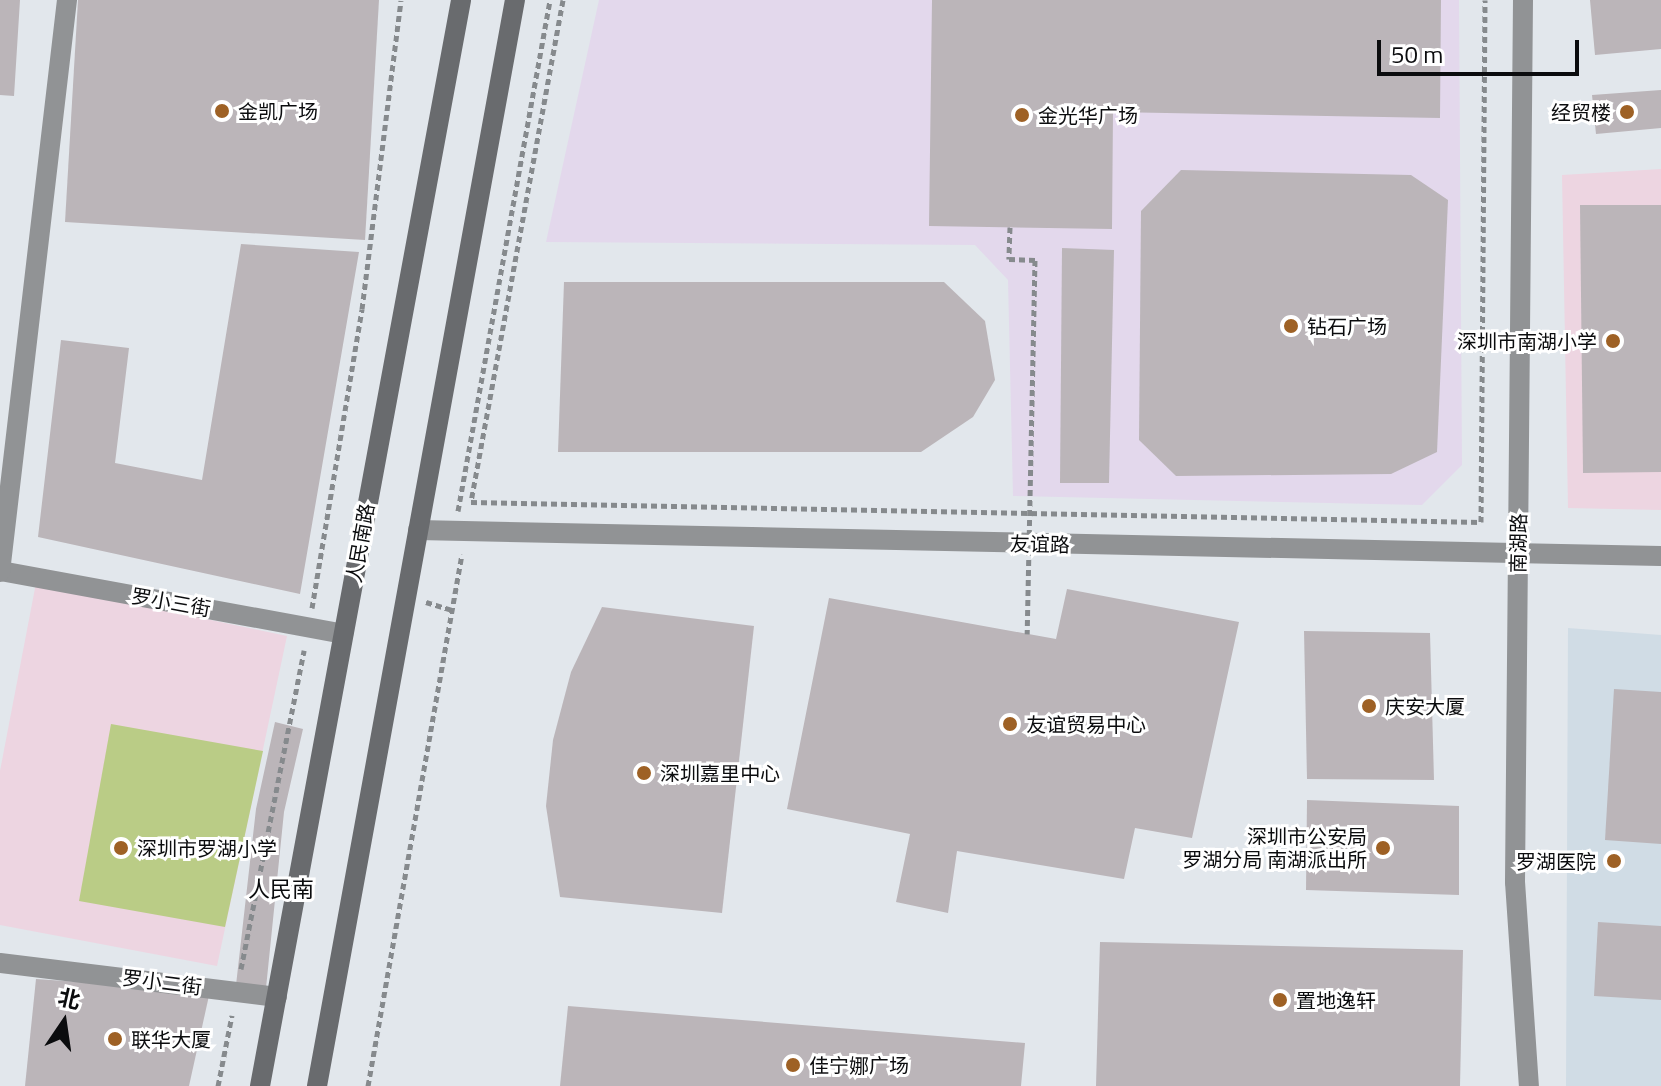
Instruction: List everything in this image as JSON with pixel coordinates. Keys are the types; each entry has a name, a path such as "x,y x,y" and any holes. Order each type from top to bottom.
{"main road":[{"name":"人民南路","path":"260,1086 461,0"},
{"path":"317,1086 515,0"}],"street":[{"path":"0,572 67,0"},
{"name":"南湖路","path":"1523,0 1515,882 1529,1086"},
{"name":"友谊路","path":"418,530 1661,556"},
{"name":"罗小三街","path":"0,572 343,634"},
{"name":"罗小二街","path":"0,963 277,997"}],"path":[{"path":"218,1086 309,627 362,309 401,0"},
{"path":"368,1086 550,0"},
{"path":"460,531 471,502 563,0"},
{"path":"471,502 1481,522 1485,0"},
{"path":"1010,227 1009,259 1035,260 1027,634"}],"shaded area":[{"path":"599,0 1459,0 1462,465 1422,505 1013,496 1008,280 975,245 546,242"},
{"name":"深圳市南湖小学","path":"1661,169 1661,510 1568,508 1562,175"},
{"name":"深圳市罗湖小学","path":"36,583 287,636 217,966 0,925 0,771"},
{"name":"罗湖医院","path":"1568,628 1661,635 1661,1086 1566,1086"}],"green space":[{"path":"111,724 263,751 225,927 79,901"}],"building":[{"path":"0,0 20,0 14,96 0,95"},
{"name":"金凯广场","path":"78,0 379,0 365,240 65,222"},
{"name":"金光华广场","path":"932,0 1441,0 1440,118 1113,112 1112,229 929,226"},
{"path":"1590,0 1661,0 1661,49 1595,55"},
{"name":"经贸楼","path":"1661,90 1661,128 1596,134 1592,95"},
{"name":"钻石广场","path":"1181,170 1411,175 1448,200 1437,452 1391,474 1176,476 1139,440 1141,211"},
{"name":"深圳市南湖小学","path":"1580,205 1661,205 1661,472 1583,473"},
{"path":"241,244 359,252 300,594 38,537 61,340 129,348 115,463 202,480"},
{"path":"1062,248 1114,250 1109,483 1060,483"},
{"path":"564,282 944,282 985,321 995,380 973,417 921,452 558,452"},
{"name":"友谊贸易中心","path":"1067,589 1239,622 1192,838 1135,828 1124,879 957,851 948,913 896,902 910,834 787,809 829,598 1056,639"},
{"name":"深圳嘉里中心","path":"602,607 754,626 722,913 560,897 546,806 553,740 571,672"},
{"name":"庆安大厦","path":"1304,631 1430,633 1434,780 1307,779"},
{"path":"1614,689 1661,692 1661,844 1605,840"},
{"path":"275,722 303,729 284,812 266,988 236,985 256,809"},
{"name":"深圳市公安局 罗湖分局 南湖派出所","path":"1307,800 1459,806 1459,895 1306,890"},
{"path":"1598,922 1661,926 1661,1000 1594,996"},
{"name":"置地逸轩","path":"1100,942 1463,950 1460,1086 1096,1086"},
{"name":"联华大厦","path":"36,979 210,991 189,1086 25,1086"},
{"name":"佳宁娜广场","path":"568,1006 1025,1043 1021,1086 560,1086"}],"place":[{"name":"金凯广场","path":"222,111"},
{"name":"经贸楼","path":"1627,112"},
{"name":"金光华广场","path":"1022,115"},
{"name":"钻石广场","path":"1291,326"},
{"name":"深圳市南湖小学","path":"1613,341"},
{"name":"庆安大厦","path":"1369,706"},
{"name":"友谊贸易中心","path":"1010,724"},
{"name":"深圳嘉里中心","path":"644,773"},
{"name":"深圳市罗湖小学","path":"121,848"},
{"name":"深圳市公安局 罗湖分局 南湖派出所","path":"1383,848"},
{"name":"罗湖医院","path":"1614,861"},
{"name":"置地逸轩","path":"1280,1000"},
{"name":"联华大厦","path":"115,1039"},
{"name":"佳宁娜广场","path":"793,1065"}],"district":[{"name":"人民南","path":"281,890"}]}
